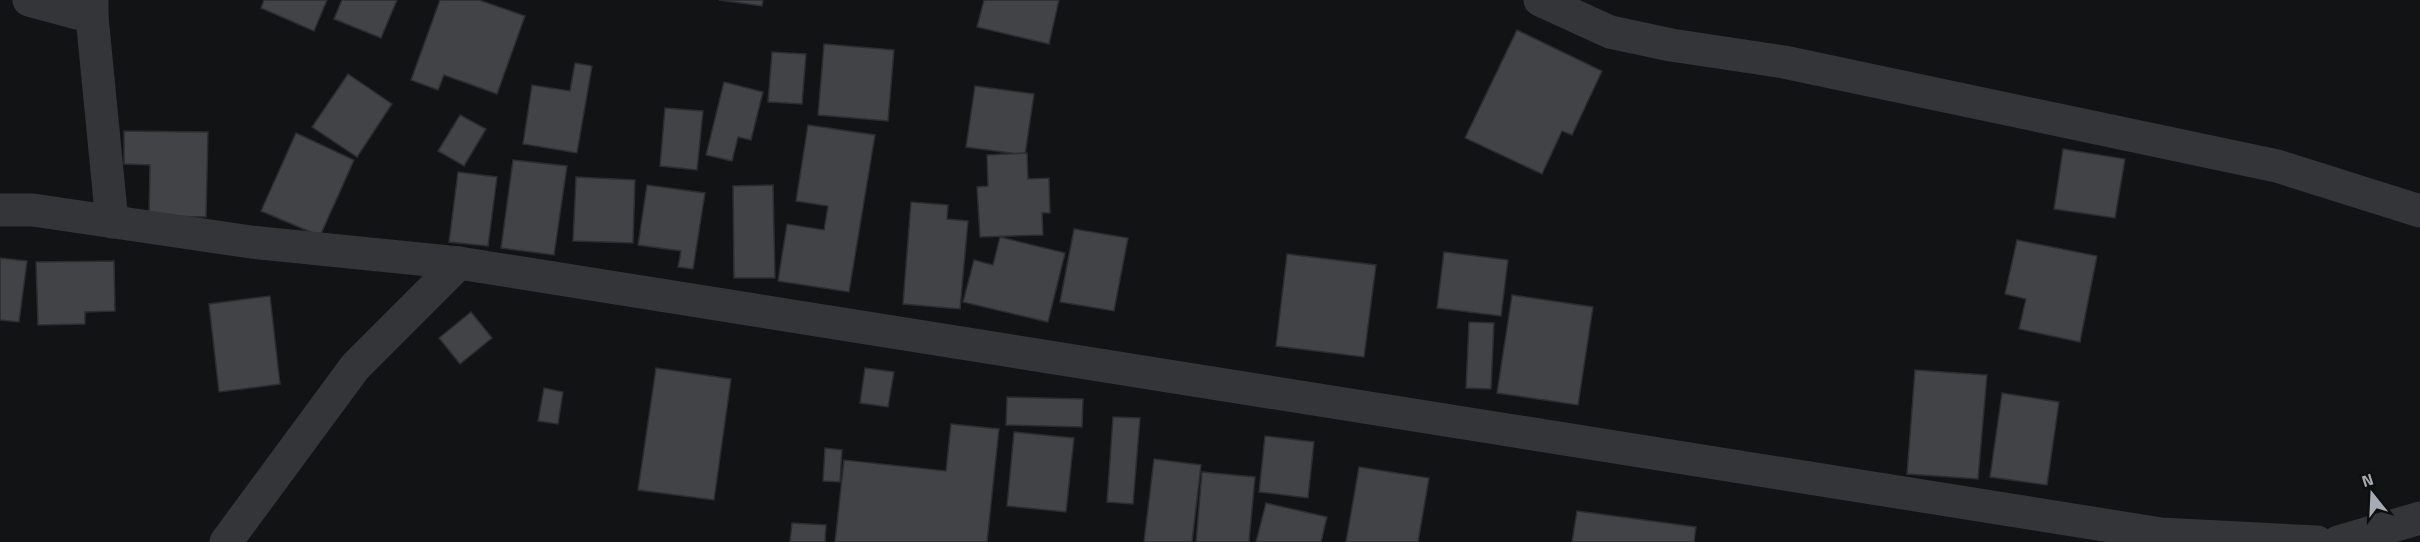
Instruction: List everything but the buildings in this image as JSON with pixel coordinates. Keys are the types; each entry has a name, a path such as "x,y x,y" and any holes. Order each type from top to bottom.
{"street":[{"path":"29,0 92,8 112,222"},
{"path":"1540,0 1610,32 1671,45 1784,62 2277,166 2420,211"},
{"path":"0,210 33,210 251,242 459,263 2161,534 2317,542"},
{"path":"226,542 355,367 459,263"},
{"path":"2338,542 2420,518"}]}
